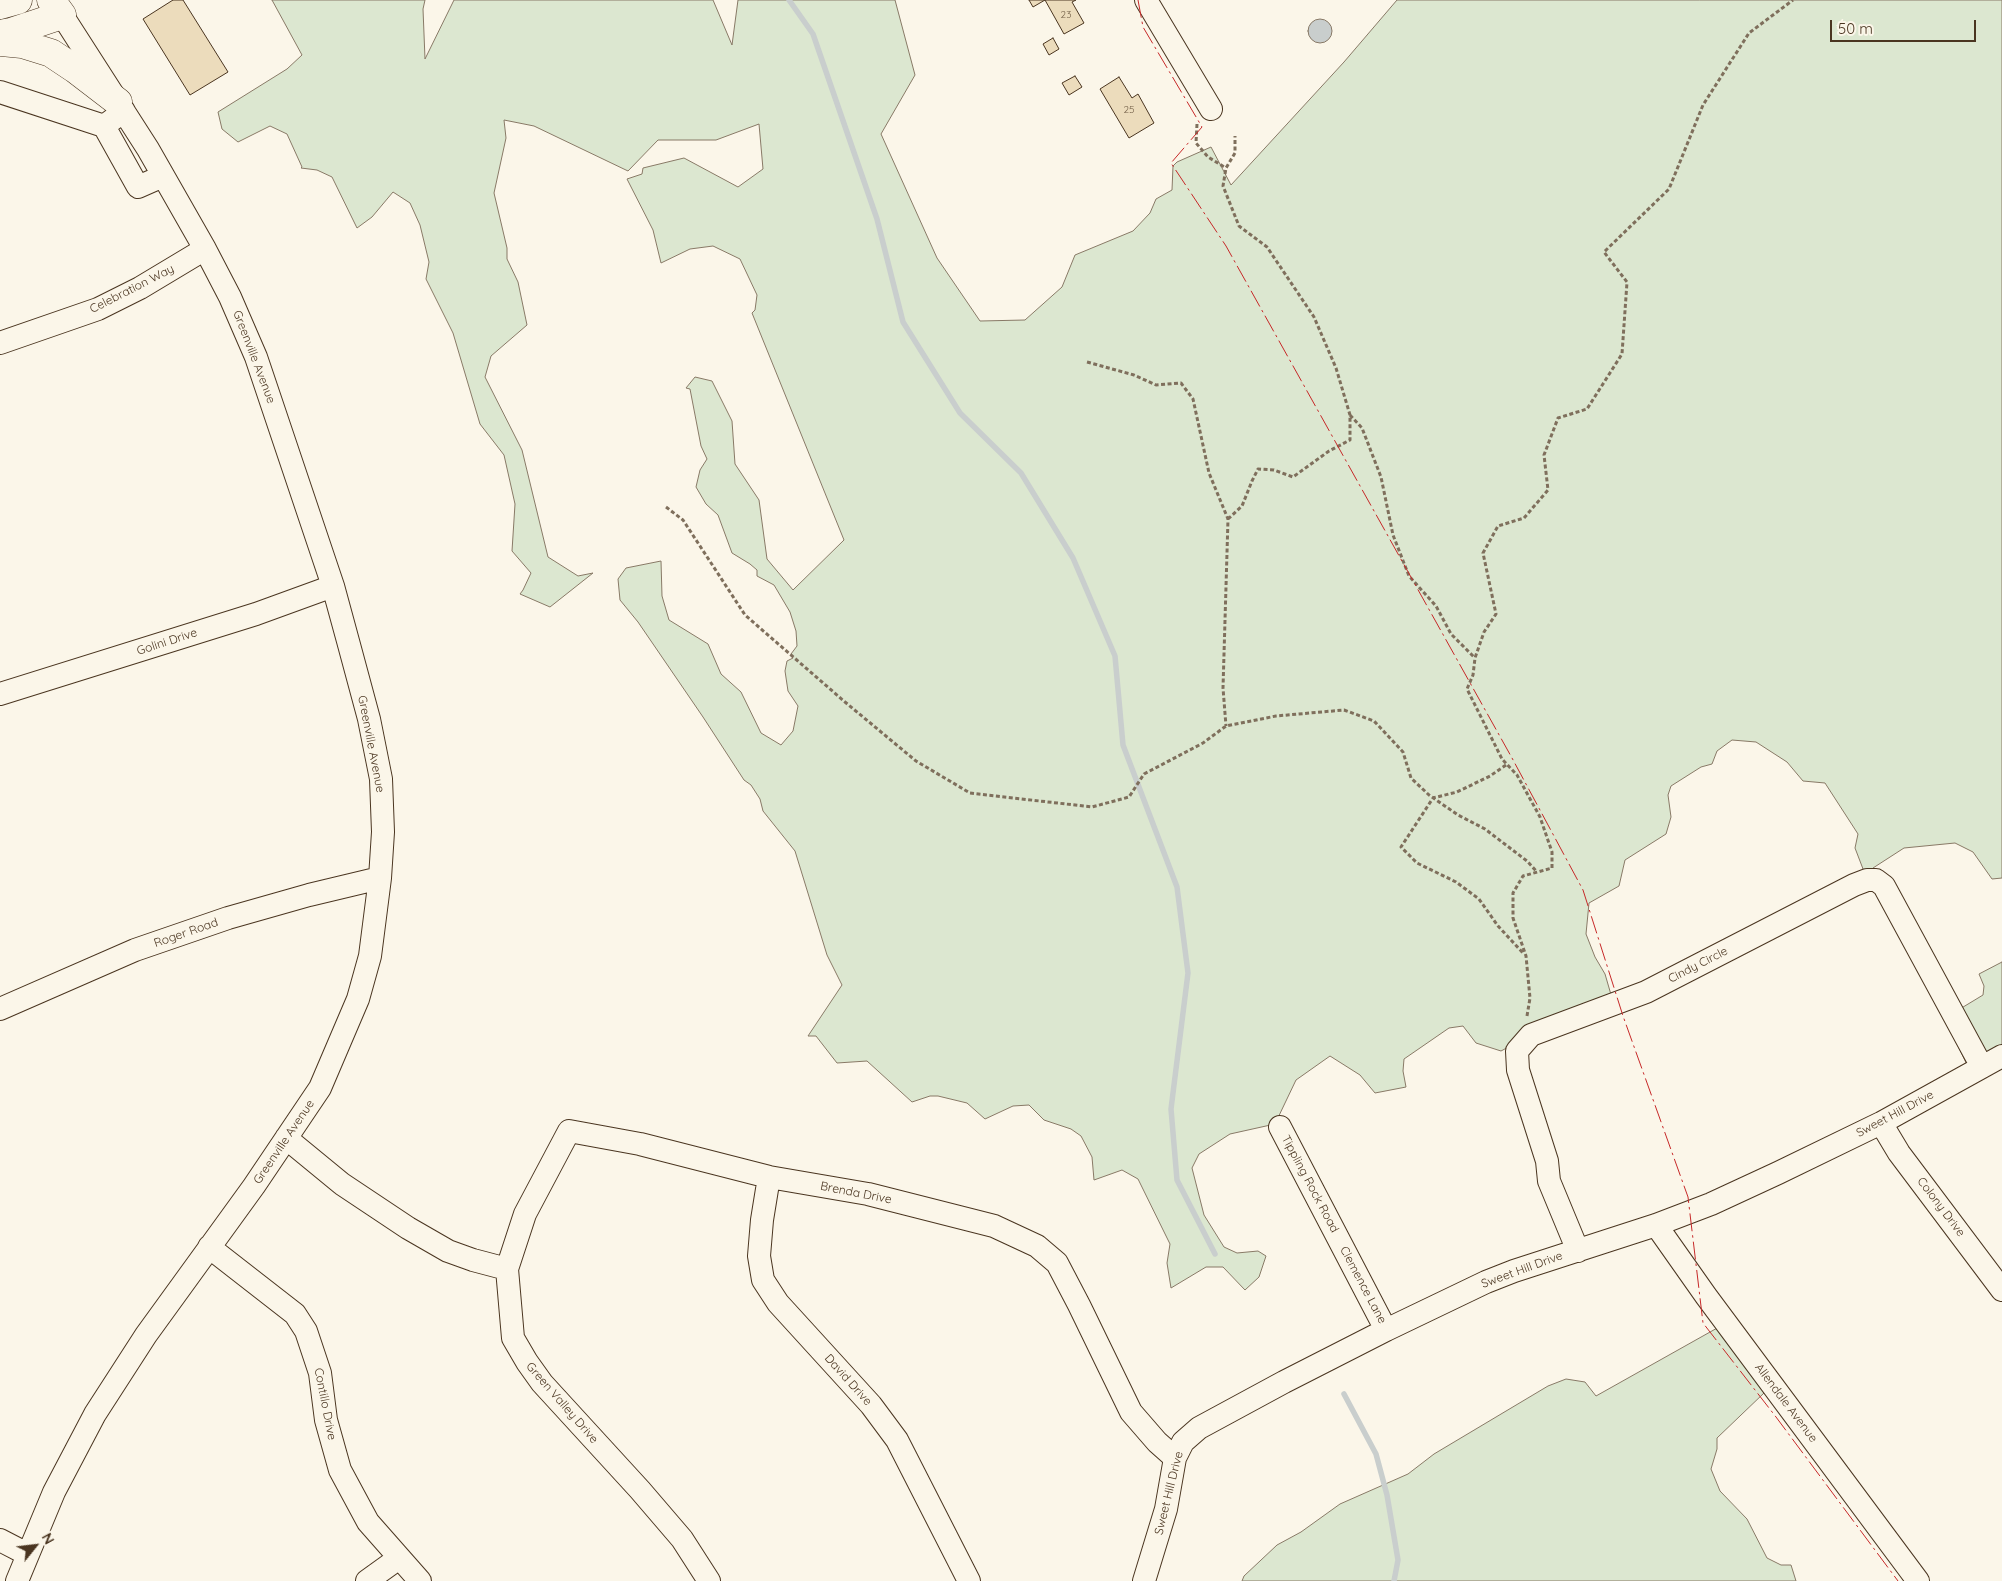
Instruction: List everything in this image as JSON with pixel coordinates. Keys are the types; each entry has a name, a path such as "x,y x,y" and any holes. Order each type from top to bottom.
{"main road":[{"path":"0,5 18,0"},
{"path":"0,34 11,32 57,7"},
{"path":"0,42 22,44 51,53 75,69 121,107"}],"street":[{"path":"1146,0 1211,109"},
{"name":"Greenville Avenue","path":"17,1581 54,1492 95,1414 146,1335 254,1186 320,1088 358,999 370,956 380,878 383,832 381,778 369,719 332,586 256,357 230,297 164,176 57,7"},
{"path":"0,92 104,126 138,187 164,176"},
{"path":"104,126 121,107"},
{"name":"Celebration Way","path":"0,343 98,309 140,288 205,250"},
{"name":"Golini Drive","path":"0,694 247,617 332,586"},
{"name":"Roger Road","path":"0,1010 135,950 228,918 309,895 380,878"},
{"name":"Cindy Circle","path":"1531,1034 1646,992 1854,884 1867,880 1876,880 1884,886 1982,1067"},
{"path":"1531,1034 1517,1051 1518,1070 1547,1161 1549,1181 1578,1251"},
{"name":"Sweet Hill Drive","path":"1144,1581 1166,1509 1175,1458 1183,1442 1199,1428 1386,1330 1486,1282 1711,1204 1881,1123 2002,1056"},
{"name":"Colony Drive","path":"1881,1123 1899,1153 2002,1290"},
{"name":"Tippling Rock Road","path":"1280,1127 1339,1240"},
{"name":"Brenda Drive","path":"507,1268 526,1214 569,1130 640,1144 769,1177 868,1194 994,1226 1037,1246 1056,1263 1079,1305 1130,1412 1157,1442 1175,1458"},
{"path":"286,1138 342,1184 408,1228 448,1250 473,1260 507,1268"},
{"name":"David Drive","path":"769,1177 762,1220 759,1256 763,1280 778,1303 871,1404 897,1440 969,1581"},
{"name":"Allendale Avenue","path":"1656,1224 1706,1296 1918,1581"},
{"name":"Clemence Lane","path":"1339,1240 1386,1330"},
{"name":"Contillo Drive","path":"209,1247 296,1314 306,1331 320,1373 326,1420 340,1470 368,1522 420,1581"},
{"name":"Green Valley Drive","path":"507,1268 513,1338 526,1362 542,1383 682,1539 708,1581"},
{"path":"0,1540 27,1554"},
{"path":"367,1581 399,1558"}],"path":[{"path":"1531,1034 1526,1020 1530,998 1526,956 1513,918 1512,893 1523,876 1552,868 1552,852 1540,817 1517,775 1506,765 1467,689 1473,675 1475,658 1484,632 1496,614 1483,553 1498,526 1524,518 1548,490 1544,455 1558,418 1587,409 1622,354 1627,282 1604,252 1669,189 1703,105 1748,33 1793,0"},
{"path":"1211,109 1196,125 1196,143 1208,157 1226,168"},
{"path":"1228,519 1242,506 1258,469 1274,470 1293,477 1329,451 1350,440 1350,415 1336,368 1314,317 1268,247 1239,226 1223,186 1226,168 1235,153 1235,136"},
{"path":"1087,362 1134,375 1156,384 1181,383 1193,399 1209,474 1228,519 1222,688 1226,726"},
{"path":"1350,415 1362,428 1381,477 1393,535 1409,576 1436,606 1452,634 1475,658"},
{"path":"666,507 683,520 745,615 916,761 970,793 1092,807 1129,797 1144,774 1203,743 1226,726 1276,716 1315,711 1344,710 1374,721 1403,752 1411,778 1433,798 1458,815 1485,829 1527,861 1537,872"},
{"path":"1506,765 1490,776 1457,792 1433,798 1401,847 1417,863 1456,882 1479,899 1498,926 1526,956"}],"green space":[{"path":"272,0 425,0 423,9 425,59 454,0 713,0 732,45 738,0 895,0 915,75 881,134 937,258 980,321 1025,320 1062,287 1075,255 1133,231 1150,213 1156,199 1172,190 1173,166 1177,162 1211,147 1231,185 1344,62 1397,0 2002,0 2002,878 1992,879 1973,852 1955,843 1904,848 1873,868 1868,882 1855,848 1858,834 1825,783 1803,781 1787,762 1756,742 1732,740 1717,751 1712,764 1701,767 1671,786 1668,795 1671,817 1666,834 1625,860 1619,886 1589,903 1586,934 1595,957 1605,974 1614,1005 1516,1043 1501,1051 1476,1043 1463,1026 1449,1028 1404,1059 1403,1071 1406,1087 1375,1093 1360,1075 1330,1056 1296,1080 1275,1124 1230,1134 1199,1154 1192,1168 1204,1215 1224,1247 1237,1253 1258,1251 1266,1256 1259,1277 1245,1290 1223,1267 1206,1267 1171,1288 1167,1263 1170,1244 1138,1179 1122,1170 1094,1180 1092,1157 1081,1136 1071,1129 1044,1120 1029,1105 1013,1106 985,1119 967,1103 938,1096 930,1096 912,1102 867,1061 837,1063 816,1036 808,1036 842,985 827,955 795,851 763,811 760,799 751,785 744,780 638,622 620,600 618,579 626,568 661,561 662,596 669,620 708,644 721,674 741,692 761,733 781,745 793,731 798,706 788,691 785,671 787,661 793,658 791,654 797,646 796,631 790,612 774,585 757,576 757,570 732,553 718,515 706,504 696,487 700,470 707,459 701,446 690,389 686,388 695,377 712,381 732,421 735,464 759,500 767,559 793,590 844,540 752,313 755,310 757,295 740,259 713,246 690,249 661,263 653,230 627,179 642,174 643,168 684,158 738,187 763,169 759,124 716,140 658,140 628,171 534,126 504,120 506,138 494,193 507,248 507,259 518,282 527,325 491,356 485,377 522,450 548,557 578,576 593,573 550,607 520,594 531,573 512,551 515,504 504,455 480,424 453,333 426,279 429,262 420,225 410,203 393,192 372,217 357,228 332,177 317,170 301,168 287,134 270,126 238,142 222,129 218,112 287,69 302,55"},
{"path":"2002,962 2002,1056 1968,1067 1945,1018 1983,995 1984,986 1979,974"},
{"path":"1719,1327 1763,1387 1764,1393 1717,1438 1717,1449 1711,1469 1720,1491 1747,1519 1767,1558 1781,1565 1791,1565 1796,1581 1242,1581 1244,1576 1277,1545 1301,1532 1340,1504 1408,1474 1434,1454 1548,1386 1566,1379 1585,1382 1596,1396"}],"shaded area":[{"path":"1320,19 1325,20 1331,26 1331,36 1325,42 1320,43 1315,42 1309,36 1308,31 1309,26 1315,20"}],"building":[{"path":"173,0 183,0 228,72 190,95 143,19"},
{"path":"1029,0 1045,0 1033,7"},
{"path":"1045,0 1076,0 1072,2 1084,23 1064,34"},
{"path":"1053,38 1059,49 1049,55 1043,44"},
{"path":"1075,76 1082,87 1069,95 1062,83"},
{"path":"1119,77 1132,98 1138,94 1154,123 1129,138 1100,89"}],"waterway":[{"path":"789,0 813,34 877,219 903,322 960,413 1021,473 1073,558 1115,656 1123,745 1177,887 1188,973 1171,1109 1177,1180 1215,1254"},
{"path":"1344,1394 1376,1454 1387,1495 1398,1560 1394,1581"}],"power":[{"path":"1138,0 1143,27 1202,127 1171,163 1226,246 1512,758 1583,890 1623,1016 1688,1197 1703,1323 1776,1417 1898,1581"}]}
